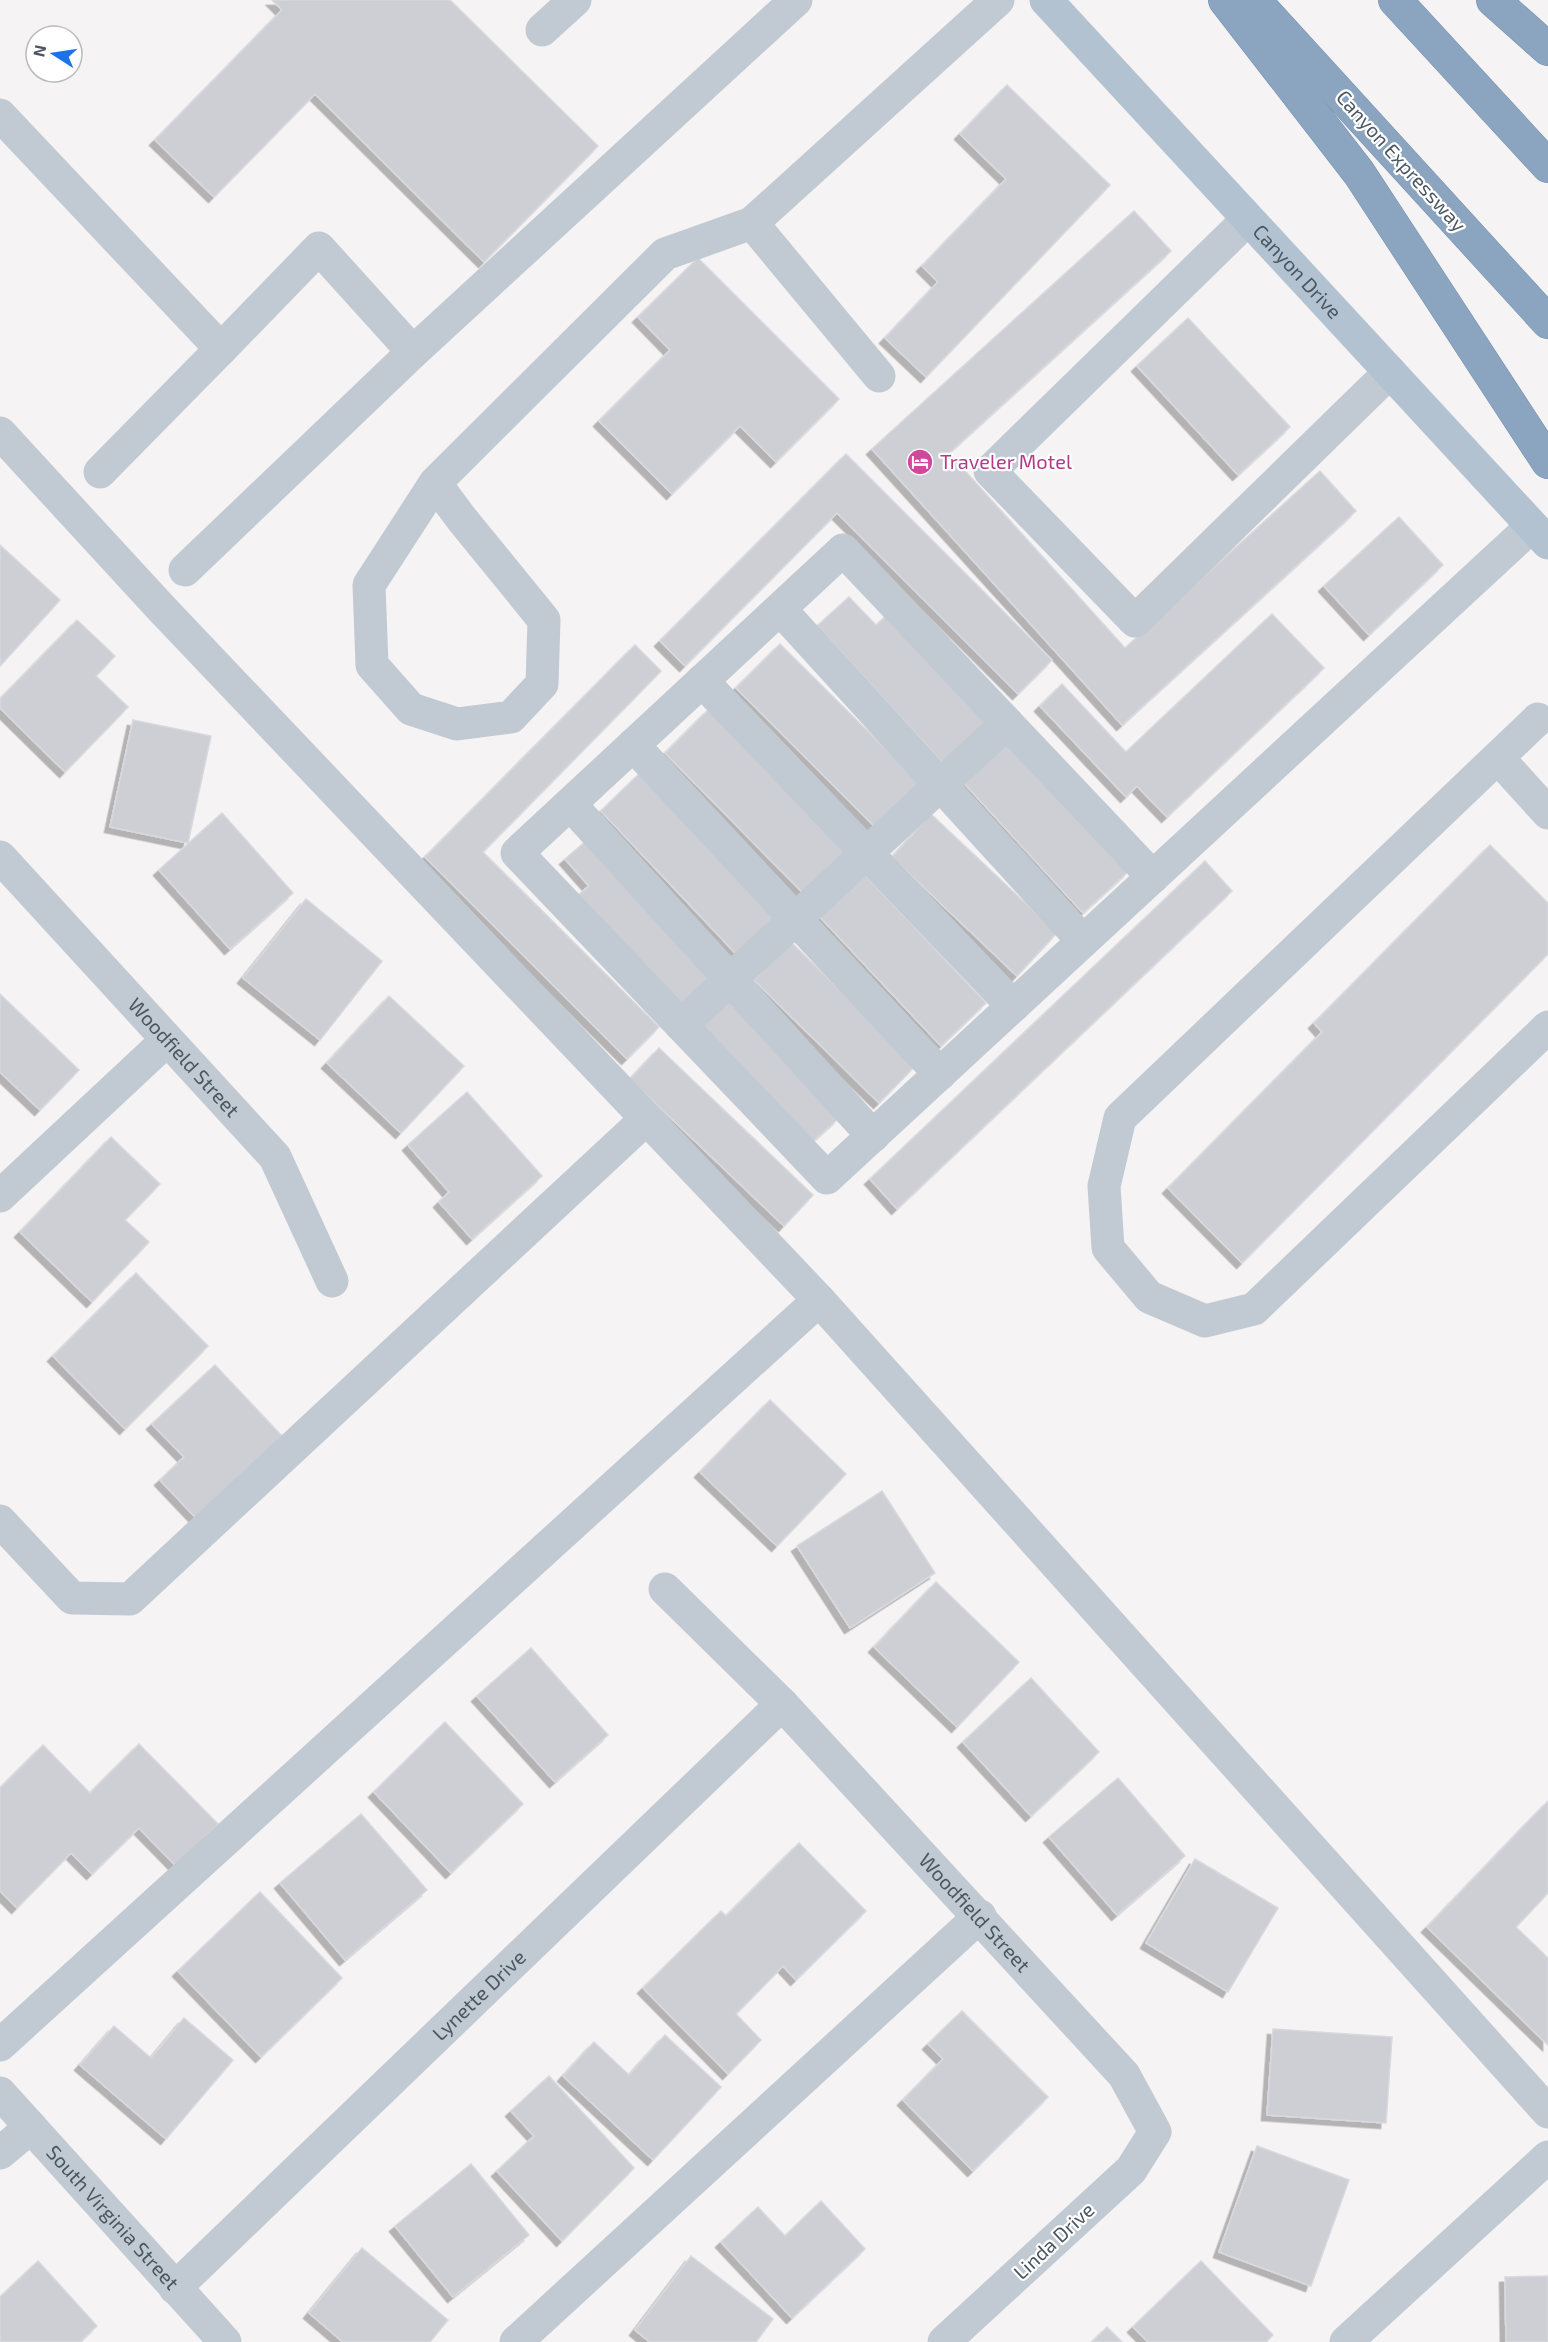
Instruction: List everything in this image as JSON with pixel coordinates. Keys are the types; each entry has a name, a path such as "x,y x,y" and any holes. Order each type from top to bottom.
{"highway":[{"path":"1225,0 1359,173 1548,462"},
{"name":"Canyon Expressway","path":"1254,0 1548,322"},
{"path":"1395,0 1548,166"},
{"path":"1493,0 1548,49"}],"main road":[{"name":"Canyon Drive","path":"1046,0 1540,534"}],"street":[{"path":"543,30 575,0"},
{"path":"435,483 544,620 542,684 511,717 457,724 411,709 372,665 369,585 435,483 665,254 752,223 998,0"},
{"path":"185,570 778,6"},
{"path":"0,115 221,349"},
{"path":"1248,219 990,471 1135,621 1390,372"},
{"path":"752,223 879,376"},
{"path":"100,472 319,248 413,352"},
{"path":"0,433 162,609 819,1300 1548,2112"},
{"path":"1153,877 843,550 517,853 827,1178 1153,877 1540,534"},
{"path":"780,609 1083,941"},
{"path":"702,681 1013,1006"},
{"path":"1538,719 1120,1118 1104,1186 1108,1248 1149,1297 1205,1321 1254,1309 1548,1027"},
{"path":"681,1025 1006,723"},
{"path":"633,745 940,1074"},
{"path":"1498,758 1548,813"},
{"path":"570,804 873,1136"},
{"name":"Woodfield Street","path":"0,857 275,1157 332,1281"},
{"path":"0,1196 167,1040"},
{"path":"0,1521 72,1598 130,1599 646,1119"},
{"path":"0,2045 819,1300"},
{"name":"Woodfield Street","path":"665,1589 782,1704 980,1916 1124,2075 1155,2132"},
{"name":"Lynette Drive","path":"175,2288 782,1704"},
{"path":"516,2342 980,1916"},
{"name":"South Virginia Street","path":"0,2093 225,2342"},
{"path":"0,2153 31,2127"},
{"name":"Linda Drive","path":"944,2342 1131,2170 1155,2132"},
{"path":"1346,2342 1548,2157"}],"building":[{"path":"272,0 450,0 598,146 484,262 315,94 214,197 155,140 282,10"},
{"path":"1007,85 1110,185 926,377 885,338 938,282 922,266 1006,179 960,134"},
{"name":"Traveler Motel","path":"1134,211 1171,251 949,453 1125,648 1320,471 1356,511 1122,725 872,449"},
{"path":"698,258 839,399 776,462 740,426 672,494 599,421 670,350 638,317"},
{"path":"1188,318 1290,427 1238,475 1137,366"},
{"path":"846,454 1052,660 1018,694 837,513 685,666 660,641"},
{"path":"1399,517 1443,565 1369,635 1324,586"},
{"path":"0,545 60,600 0,666"},
{"path":"849,597 876,625 889,613 989,722 944,764 817,626"},
{"path":"1272,614 1324,668 1167,817 1137,786 1126,797 1040,706 1062,684 1126,752"},
{"path":"77,620 115,656 96,676 128,707 65,772 0,708 0,699"},
{"path":"780,644 920,783 876,828 736,688"},
{"path":"635,645 661,671 483,852 659,1027 627,1059 425,857"},
{"path":"709,709 849,851 805,895 665,753"},
{"path":"133,720 211,736 188,843 110,827"},
{"path":"1009,741 1129,871 1083,913 964,783"},
{"path":"640,773 777,918 738,956 601,811"},
{"path":"222,813 293,893 230,949 159,870"},
{"path":"931,814 1057,933 1017,976 892,857"},
{"path":"586,841 711,981 678,1009 577,896 589,886 565,859"},
{"path":"1490,845 1548,903 1548,954 1242,1263 1168,1188 1322,1032 1314,1023"},
{"path":"1205,861 1232,891 897,1209 870,1179"},
{"path":"865,875 986,1003 941,1046 820,917"},
{"path":"306,899 382,961 320,1040 243,978"},
{"path":"791,942 916,1065 879,1103 754,980"},
{"path":"0,994 79,1070 40,1110 0,1072"},
{"path":"389,996 464,1066 401,1133 327,1063"},
{"path":"731,997 839,1118 809,1145 701,1024"},
{"path":"659,1048 813,1195 784,1226 630,1079"},
{"path":"467,1092 542,1176 472,1239 439,1202 449,1192 408,1145"},
{"path":"111,1137 160,1184 125,1220 149,1242 92,1302 20,1232"},
{"path":"136,1273 208,1346 125,1429 53,1356"},
{"path":"215,1365 282,1436 196,1518 160,1480 184,1457 152,1424"},
{"path":"770,1400 846,1474 777,1546 700,1472"},
{"path":"882,1491 935,1573 850,1628 797,1546"},
{"path":"936,1582 1019,1662 957,1727 874,1647"},
{"path":"531,1648 608,1735 555,1782 477,1696"},
{"path":"1031,1678 1099,1752 1031,1816 963,1742"},
{"path":"445,1722 523,1804 451,1873 374,1792"},
{"path":"139,1744 218,1824 176,1866 139,1828 92,1874 71,1853 17,1908 0,1891 0,1788 43,1745 90,1793"},
{"path":"1118,1778 1185,1856 1117,1915 1049,1837"},
{"path":"1548,1801 1548,1893 1516,1927 1548,1958 1548,2045 1427,1927"},
{"path":"361,1814 427,1890 345,1960 280,1883"},
{"path":"799,1843 866,1911 796,1980 783,1966 736,2014 761,2040 728,2074 643,1988 721,1911 726,1916"},
{"path":"1195,1859 1278,1908 1228,1992 1146,1943"},
{"path":"260,1892 342,1978 261,2057 178,1971"},
{"path":"962,2011 1048,2097 973,2171 903,2100 943,2059 928,2044"},
{"path":"184,2018 233,2060 166,2139 80,2065 114,2026 151,2058"},
{"path":"1273,2029 1392,2037 1386,2123 1267,2115"},
{"path":"665,2035 721,2087 653,2160 563,2076 594,2042 629,2075"},
{"path":"549,2076 634,2168 562,2241 497,2171 534,2136 511,2111"},
{"path":"1257,2146 1349,2180 1311,2286 1219,2252"},
{"path":"471,2164 529,2235 453,2297 395,2226"},
{"path":"821,2201 865,2249 792,2318 721,2242 758,2207 785,2236"},
{"path":"362,2248 448,2320 430,2342 343,2342 309,2313"},
{"path":"691,2256 773,2319 756,2342 650,2342 635,2330"},
{"path":"38,2261 97,2326 80,2342 0,2342 0,2297"},
{"path":"1201,2261 1273,2335 1266,2342 1148,2342 1133,2327"},
{"path":"1548,2276 1548,2342 1506,2342 1505,2277"},
{"path":"1107,2327 1122,2342 1092,2342"}],"place":[{"name":"Traveler Motel","path":"920,462"}]}
